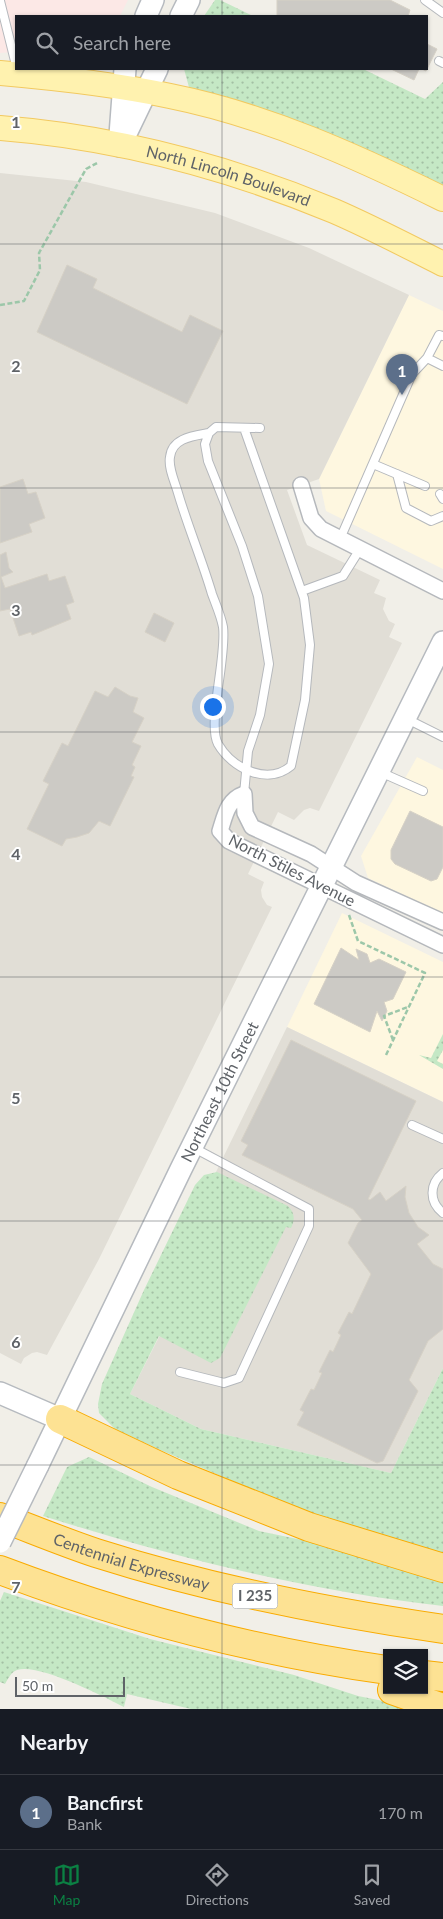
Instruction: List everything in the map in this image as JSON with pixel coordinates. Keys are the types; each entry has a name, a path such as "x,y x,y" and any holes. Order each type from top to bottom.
{"highway":[{"path":"60,1419 178,1475 309,1527 443,1568"},
{"name":"Centennial Expressway","path":"0,1517 95,1553 171,1575 266,1598 365,1618 443,1629"},
{"path":"0,1570 48,1588 158,1622 234,1641 383,1669"},
{"path":"234,1641 383,1688"},
{"path":"428,1675 443,1677"},
{"path":"403,1694 443,1708"}],"main road":[{"path":"146,15 154,0"},
{"path":"182,15 189,0"},
{"path":"13,70 131,82 291,132 365,162 443,199"},
{"path":"131,82 155,70"},
{"path":"120,146 131,82"},
{"name":"North Lincoln Boulevard","path":"0,128 82,138 193,162 286,192 336,212 443,264"},
{"name":"Northeast 10th Street","path":"0,1542 192,1148 443,642"},
{"path":"0,1393 60,1419"}],"street":[{"path":"301,485 311,518 322,529 443,591"},
{"name":"North Stiles Avenue","path":"443,922 356,883 327,877 256,855 220,833 227,808 236,797 244,794 246,812 252,827 308,853 327,877 443,945"}],"lane":[{"path":"425,0 443,13"},
{"path":"0,1 13,70"},
{"path":"340,539 412,374 427,358 439,335 443,336"},
{"path":"427,358 443,366"},
{"path":"244,428 302,591 310,645 305,700 291,766 278,774 246,772 228,758 217,742 214,731 222,669 223,628 186,519 169,459 173,446 180,441 209,433 216,427 260,428"},
{"path":"209,433 205,444 208,461 242,546 258,596 269,664 260,715 248,751 244,794"},
{"path":"373,464 424,486"},
{"path":"397,474 406,508 431,521 443,516"},
{"path":"302,591 343,576 360,549"},
{"path":"405,718 443,737"},
{"path":"378,772 423,791"},
{"path":"412,1125 443,1138"},
{"path":"180,1372 224,1383 239,1378 309,1226 309,1209 192,1148"},
{"path":"443,1173 434,1183 432,1190 436,1206 443,1213"}],"path":[{"path":"0,305 24,301 40,270 39,253 78,181 86,169 94,163 102,161"},
{"path":"348,914 358,940 425,973 386,1055"},
{"path":"394,1040 384,1016 408,1007"}],"shaded area":[{"path":"0,0 128,0 120,15 15,15 15,52 0,53"},
{"path":"0,173 86,182 215,213 309,248 409,295 319,479 287,490 307,545 380,580 374,593 386,598 383,609 389,621 395,624 389,637 402,643 319,811 310,808 304,810 294,820 278,812 248,874 264,882 261,890 262,897 267,905 272,907 99,1259 47,1355 37,1352 32,1353 24,1358 21,1364 0,1353"},
{"path":"409,295 443,311 443,569 326,511 319,479"},
{"path":"417,757 443,770 443,914 368,878 361,856"},
{"path":"342,913 443,962 443,1102 287,1027"},
{"path":"287,1027 443,1102 443,1368 391,1473 201,1429 130,1394 236,1186 215,1174"}],"green space":[{"path":"215,0 220,0 251,15 205,15"},
{"path":"184,70 365,70 425,99 443,82 443,188 190,91"},
{"path":"443,1034 443,1050 437,1061 443,1064 443,1069 419,1055 431,1058"},
{"path":"217,1172 288,1206 294,1219 291,1228 286,1227 220,1358 211,1363 159,1336 130,1394 201,1429 391,1473 443,1368 443,1559 352,1532 115,1429 99,1413 98,1404 102,1384 144,1290 195,1185 204,1175"},
{"path":"89,1457 152,1487 259,1531 379,1556 443,1575 443,1606 340,1591 241,1571 142,1546 43,1516 67,1467"},
{"path":"4,1592 150,1639 294,1675 358,1696 424,1709 191,1709 127,1694 124,1707 55,1676 27,1669 15,1671 5,1684 0,1682 0,1601"}],"building":[{"path":"277,0 390,0 410,10 408,15 277,15"},
{"path":"428,44 437,49 428,67"},
{"path":"393,70 419,70 414,80"},
{"path":"67,265 97,279 93,288 182,332 190,315 223,331 187,404 37,332"},
{"path":"23,479 28,494 36,492 45,518 29,524 32,532 0,543 0,487"},
{"path":"6,552 9,568 13,572 1,577 5,588 47,574 49,581 65,576 74,602 66,605 71,619 32,635 31,632 19,636 10,609 0,611 0,555"},
{"path":"154,613 174,623 165,642 145,632"},
{"path":"115,687 130,696 138,698 133,712 144,718 132,742 141,746 132,765 135,767 131,776 134,777 110,826 99,821 89,833 66,839 62,846 27,829 49,784 43,781 62,743 68,746 95,691 108,697"},
{"path":"410,811 443,827 443,867 437,879 431,881 395,864 391,859 391,850"},
{"path":"341,948 359,960 356,949 367,954 370,963 379,959 406,972 393,999 384,1002 387,1011 382,1021 377,1011 370,1032 314,1004"},
{"path":"291,1040 416,1101 368,1199 370,1200 380,1192 386,1201 406,1186 405,1197 409,1213 418,1227 429,1235 417,1244 433,1264 443,1269 443,1329 428,1341 409,1380 418,1391 383,1461 377,1463 297,1425 304,1412 300,1410 311,1389 314,1390 322,1373 319,1372 330,1350 333,1352 341,1335 338,1333 349,1312 352,1314 371,1274 348,1243 358,1223 362,1220 353,1209 242,1155 248,1145 241,1141"}],"place":[{"name":"Bancfirst","path":"402,395"}]}
